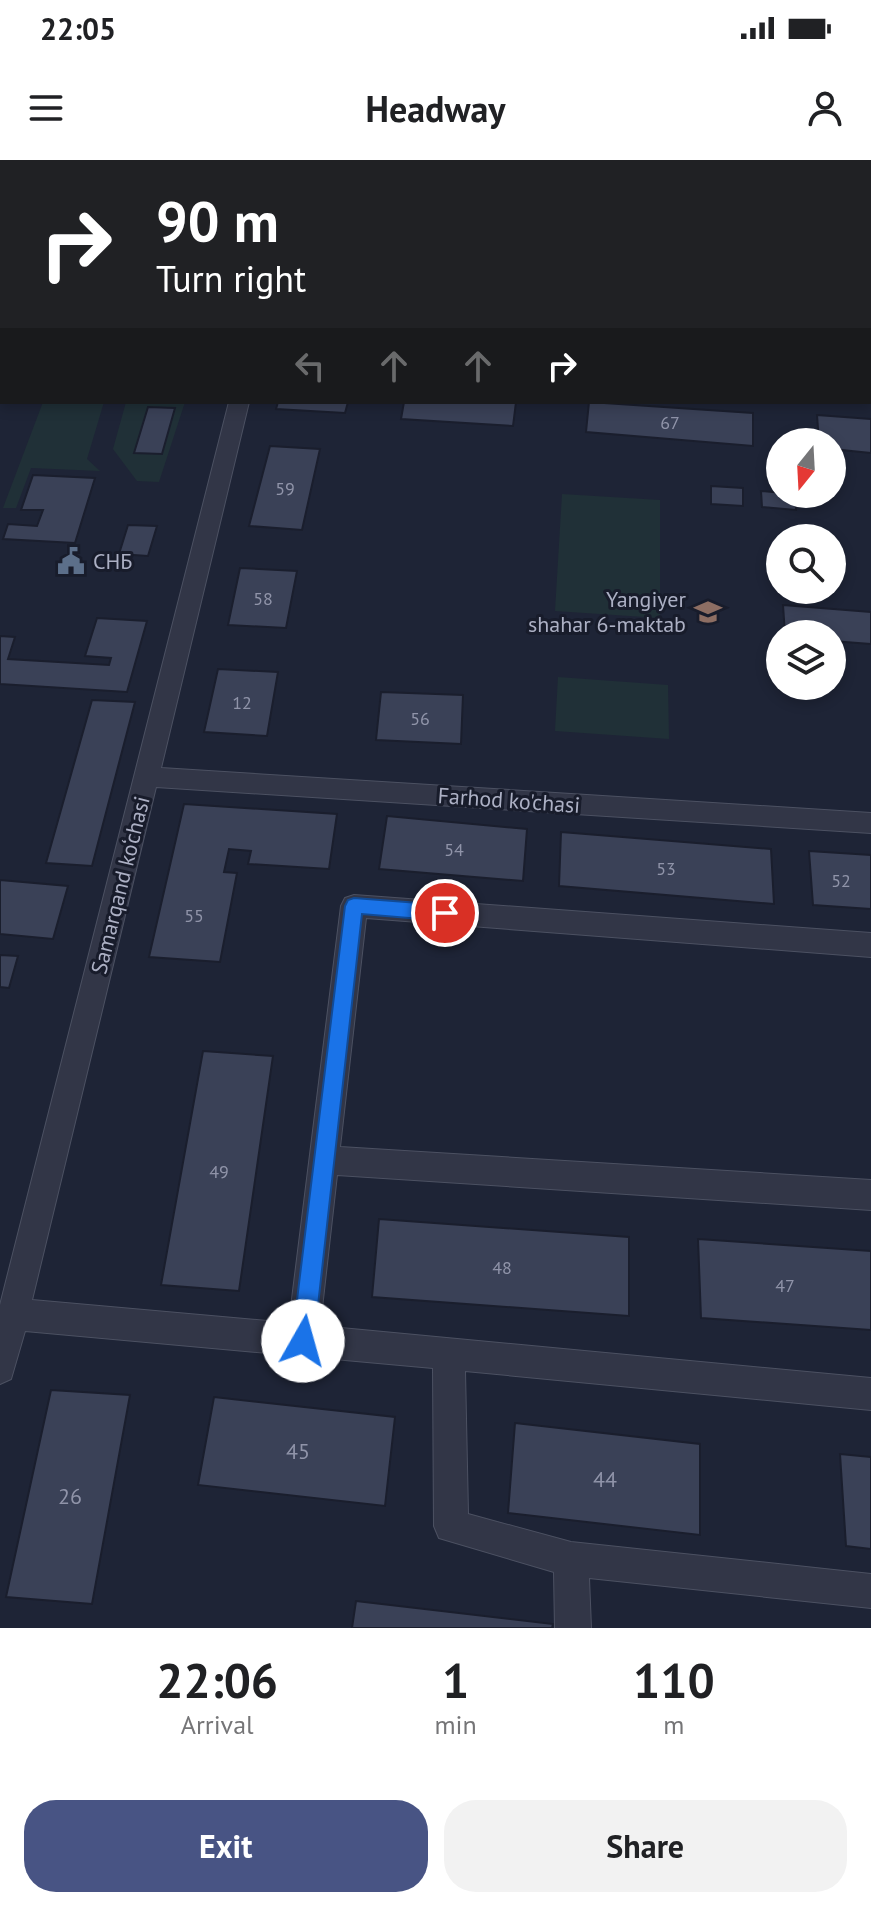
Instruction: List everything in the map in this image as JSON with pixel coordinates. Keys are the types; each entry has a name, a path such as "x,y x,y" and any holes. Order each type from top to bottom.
{"street":[{"name":"Samarqand ko‘chasi","path":"0,1368 239,404"},
{"name":"Farhod ko'chasi","path":"147,777 871,823"},
{"path":"303,1341 354,906 871,945"},
{"path":"324,1160 871,1195"},
{"path":"14,1314 871,1394"},
{"path":"449,1354 451,1526 571,1559 871,1591"},
{"path":"571,1559 573,1628"}],"shaded area":[{"path":"42,404 103,404 87,459 100,471 31,468 16,508 3,508"},
{"path":"125,404 184,404 159,482 137,481 113,449"},
{"path":"562,494 660,500 660,618 555,611"},
{"path":"558,677 668,685 669,739 555,731"}],"building":[{"path":"277,404 347,404 345,413 276,409"},
{"path":"404,404 516,404 513,426 401,419"},
{"path":"589,404 753,413 753,446 586,432"},
{"path":"148,407 175,408 162,454 134,453"},
{"path":"817,415 871,419 871,453 846,450 846,428 818,428"},
{"path":"270,446 320,449 302,530 249,526"},
{"path":"33,475 95,478 75,543 3,539 8,524 37,526 43,510 21,510"},
{"path":"711,486 743,488 743,506 711,504"},
{"path":"761,491 766,491 766,507 762,507"},
{"path":"128,525 157,526 148,556 119,554"},
{"path":"240,568 297,571 286,628 228,625"},
{"path":"783,605 871,612 871,644 846,642 846,620 784,620"},
{"path":"97,618 147,621 127,692 0,684 0,636 15,637 8,659 109,665 111,658 85,656"},
{"path":"218,669 278,672 267,736 204,732"},
{"path":"381,692 463,695 461,744 376,740"},
{"path":"92,700 135,702 92,866 46,863"},
{"path":"184,804 337,814 329,869 248,864 251,851 229,849 224,872 237,873 220,962 149,957"},
{"path":"387,816 527,829 523,881 379,869"},
{"path":"561,832 771,849 774,904 559,886"},
{"path":"809,851 871,855 871,909 813,905"},
{"path":"0,880 68,886 53,939 0,934"},
{"path":"0,955 18,956 9,988 0,987"},
{"path":"203,1051 273,1056 239,1291 161,1285"},
{"path":"379,1219 629,1237 629,1316 372,1297"},
{"path":"698,1239 871,1251 871,1330 701,1318"},
{"path":"51,1390 130,1395 92,1604 6,1597"},
{"path":"214,1397 395,1417 385,1506 198,1485"},
{"path":"515,1423 700,1444 700,1535 508,1513"},
{"path":"840,1454 871,1457 871,1549 846,1546"},
{"path":"356,1601 553,1624 552,1628 352,1628"}],"place":[{"name":"СНБ","path":"71,561"},
{"name":"Yangiyer shahar 6-maktab","path":"708,612"}],"route":[{"path":"303,1341 354,906 445,913"}]}
